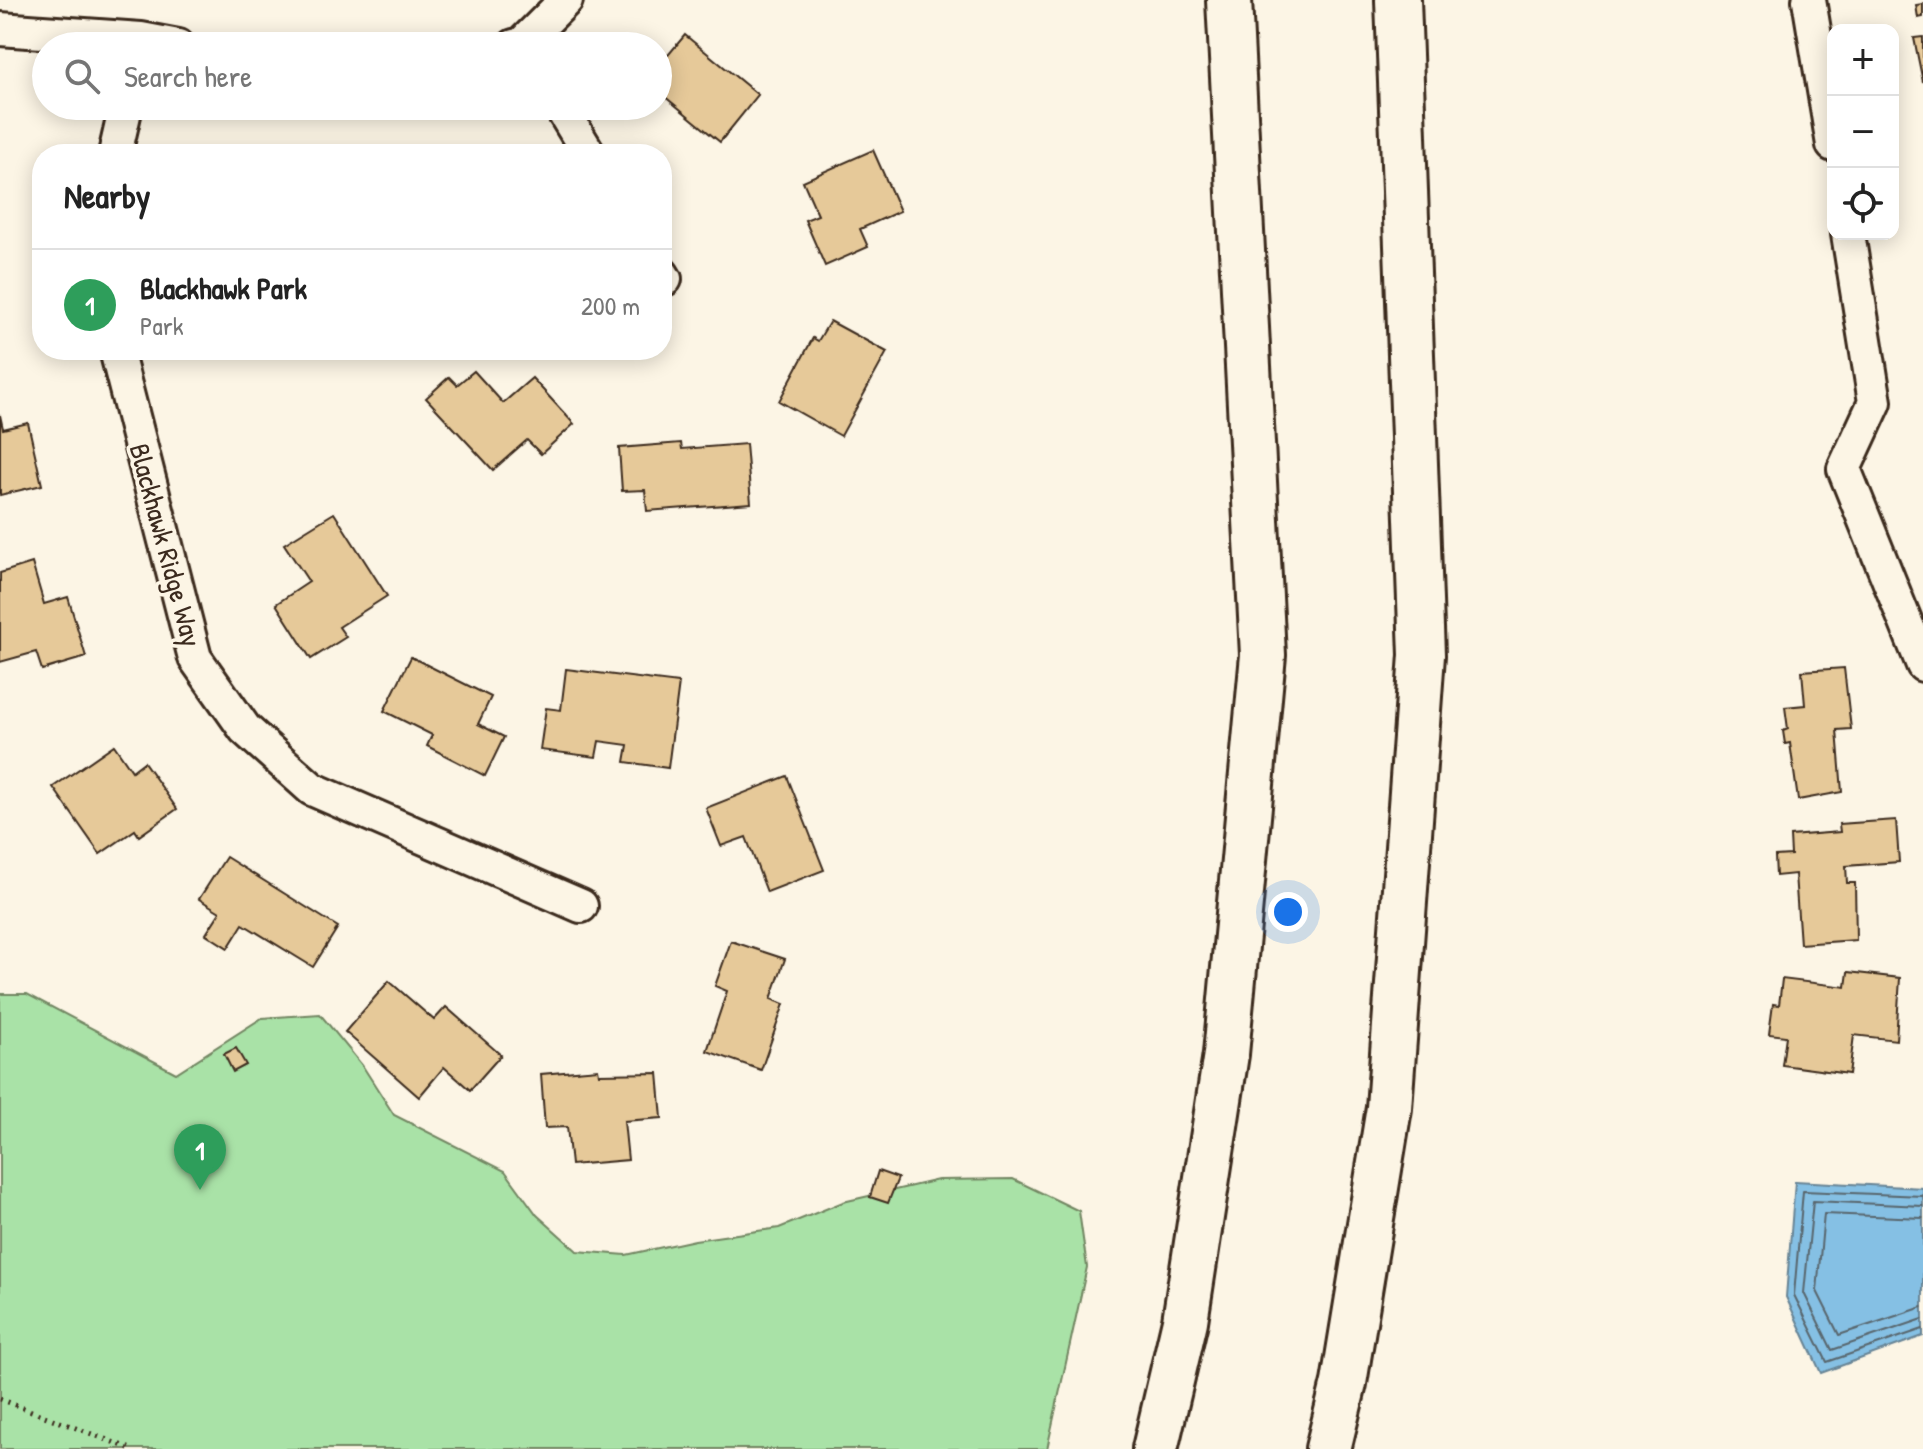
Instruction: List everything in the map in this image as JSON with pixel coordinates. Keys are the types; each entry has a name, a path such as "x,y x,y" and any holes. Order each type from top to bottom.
{"highway":[{"path":"1155,1449 1185,1321 1226,1054 1263,655 1229,0"},
{"path":"1328,1449 1344,1383 1389,1108 1422,655 1398,0"}],"street":[{"path":"533,32 566,0"},
{"path":"1809,0 1827,109"},
{"path":"0,29 32,32"},
{"path":"117,144 123,120"},
{"path":"568,120 583,144"},
{"path":"1849,240 1875,402 1844,469 1923,665"},
{"name":"Blackhawk Ridge Way","path":"119,360 195,658 245,729 312,789 581,906"}],"path":[{"path":"0,1399 131,1449"}],"green space":[{"path":"0,994 27,994 176,1073 262,1018 320,1014 362,1065 394,1115 505,1171 537,1215 577,1251 626,1255 695,1240 779,1228 843,1202 938,1180 1013,1179 1079,1211 1087,1267 1047,1449 0,1449"}],"water":[{"path":"1795,1181 1923,1188 1923,1336 1821,1373 1786,1297"}],"building":[{"path":"1923,4 1923,17 1918,18 1916,5"},
{"path":"685,35 758,95 720,142 672,103 672,50"},
{"path":"1923,37 1923,82 1914,38"},
{"path":"873,150 900,211 860,229 868,247 825,266 805,220 818,215 803,181"},
{"path":"830,321 887,352 841,436 779,401 813,338 818,341"},
{"path":"474,371 503,403 532,378 574,424 541,454 527,440 493,470 426,398 449,377 457,385"},
{"path":"0,415 3,429 28,423 42,485 0,495"},
{"path":"681,443 682,449 746,444 751,503 647,511 645,490 622,491 619,448"},
{"path":"334,513 387,596 339,627 346,637 311,659 276,604 309,582 284,544"},
{"path":"32,563 44,604 68,597 86,657 42,670 36,652 0,662 0,573"},
{"path":"411,657 491,697 478,724 504,737 485,776 427,746 432,735 384,711"},
{"path":"1844,668 1851,729 1837,730 1842,792 1798,800 1790,743 1785,744 1783,731 1788,729 1785,707 1805,705 1802,671"},
{"path":"566,669 679,683 668,768 625,762 628,745 599,741 596,757 540,750 546,708 561,710"},
{"path":"114,745 132,771 144,762 177,809 139,836 135,830 100,854 53,787"},
{"path":"787,776 824,870 767,892 746,837 721,846 706,808"},
{"path":"1896,820 1899,862 1846,866 1847,883 1855,883 1856,940 1800,944 1795,874 1776,876 1775,856 1791,855 1790,836 1840,832 1839,824"},
{"path":"226,857 338,927 313,967 243,924 228,948 206,934 220,912 199,899"},
{"path":"731,941 785,959 771,999 784,1004 761,1070 707,1051 727,991 715,986"},
{"path":"1848,972 1900,978 1896,1040 1854,1035 1849,1074 1782,1065 1786,1036 1769,1034 1773,1004 1779,1005 1782,979 1846,987"},
{"path":"389,981 434,1020 446,1007 501,1055 470,1090 444,1067 419,1097 345,1032"},
{"path":"236,1048 246,1065 233,1072 224,1054"},
{"path":"598,1069 599,1074 658,1073 662,1118 624,1121 628,1160 571,1165 567,1127 545,1128 541,1074"},
{"path":"878,1171 898,1178 888,1203 870,1197"}],"place":[{"name":"Blackhawk Park","path":"200,1190"}]}
